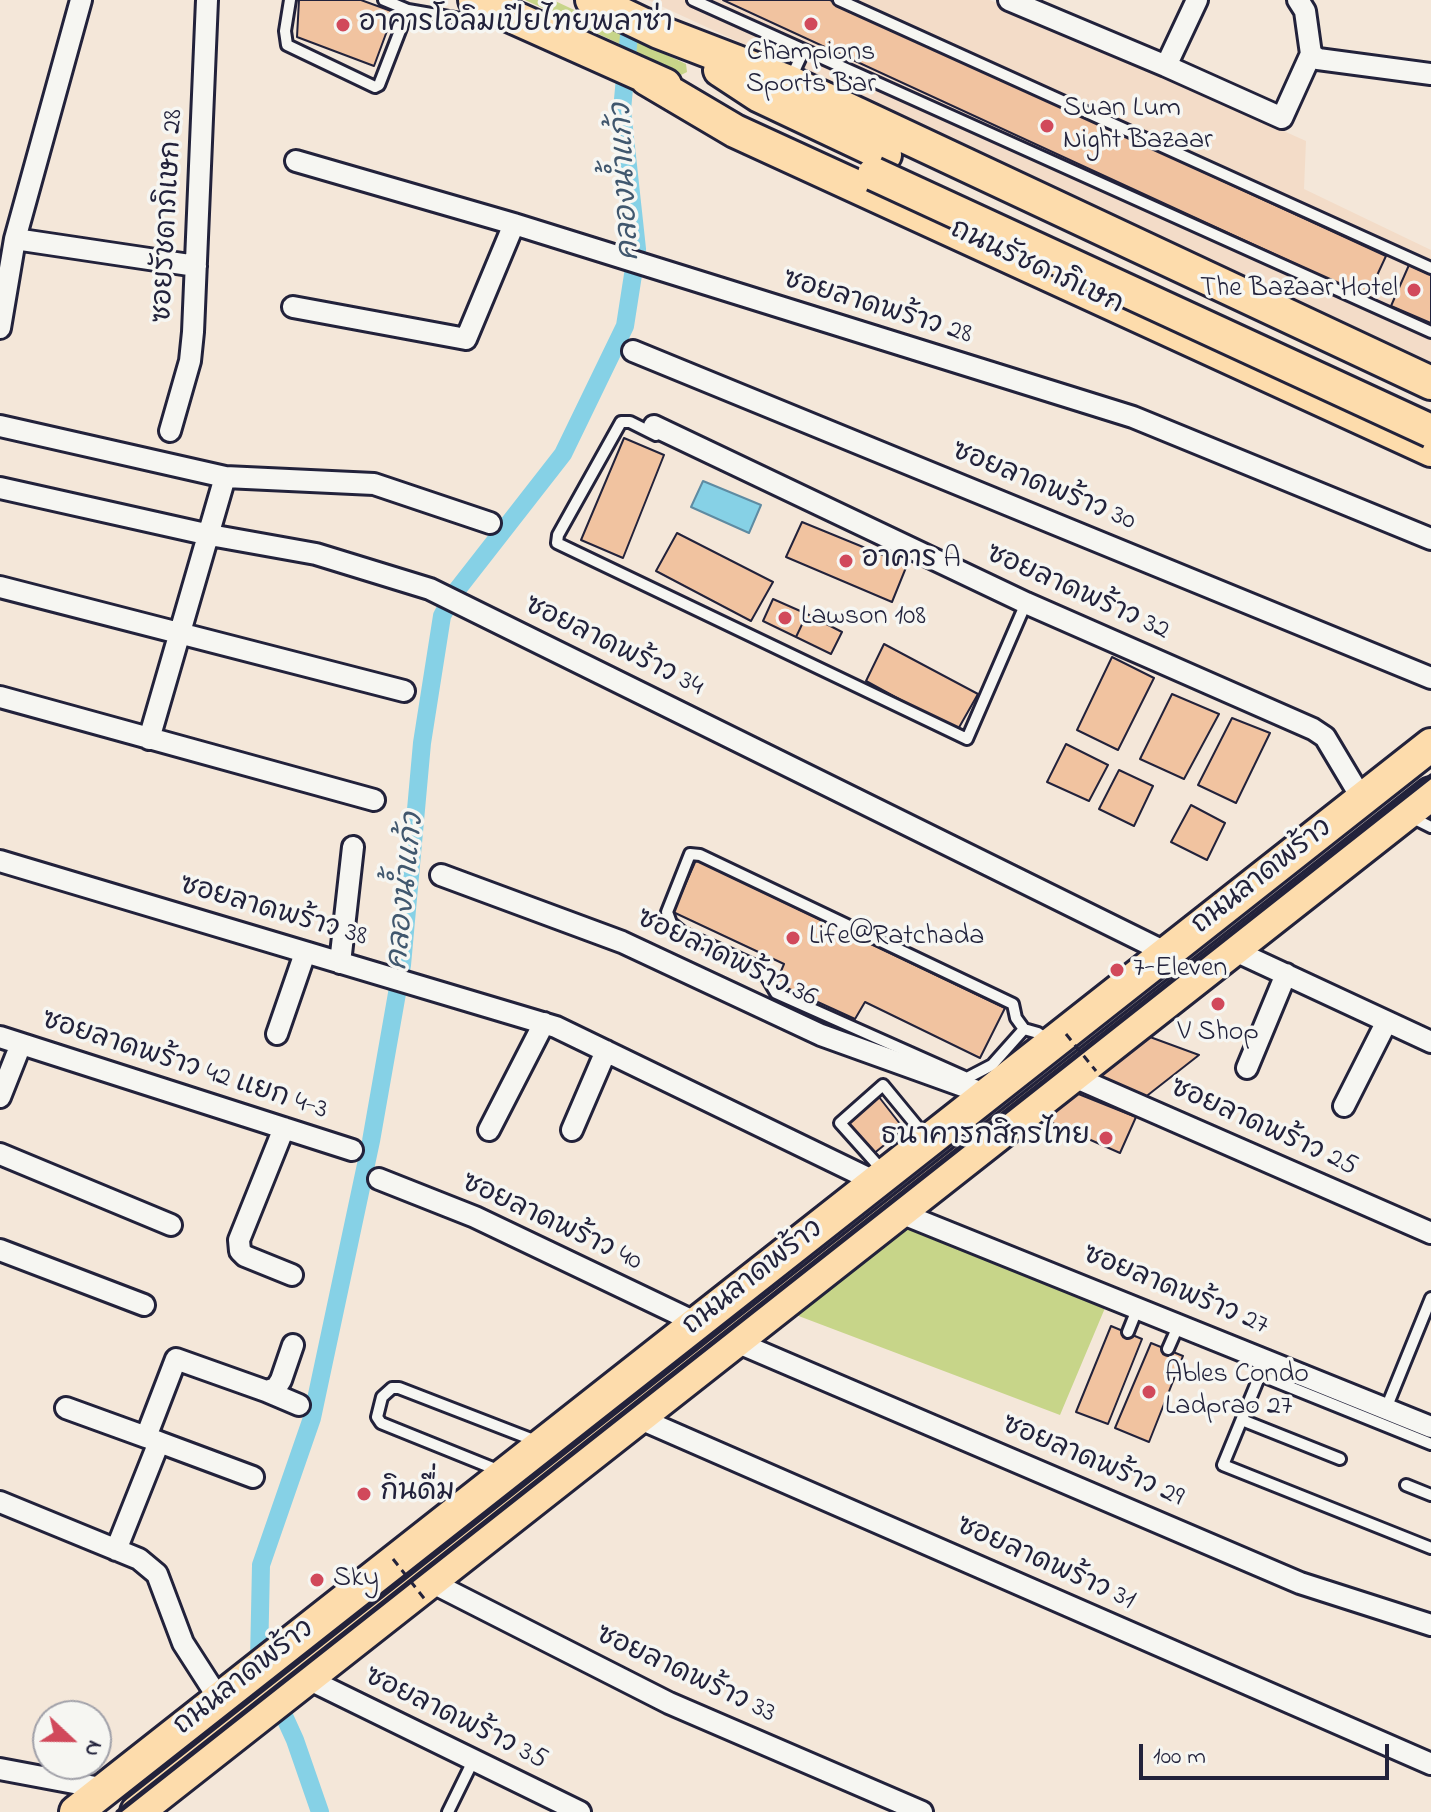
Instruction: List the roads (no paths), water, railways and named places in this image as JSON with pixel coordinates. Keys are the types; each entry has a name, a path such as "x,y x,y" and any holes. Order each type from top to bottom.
{"main road":[{"name":"ถนนรัชดาภิเษก","path":"482,3 630,71 879,164 1431,408"},
{"name":"ถนนรัชดาภิเษก","path":"603,5 659,32 789,82 1423,379"},
{"name":"ถนนรัชดาภิเษก","path":"659,32 758,95 879,164 1431,431"},
{"name":"ถนนรัชดาภิเษก","path":"630,71 735,131 1431,450"},
{"path":"1234,360 1258,356 1265,349 1272,332 1272,322 1260,303"},
{"path":"1391,432 1411,427 1418,420 1425,403 1423,379"},
{"name":"ถนนลาดพร้าว","path":"76,1812 1431,745"},
{"name":"ถนนลาดพร้าว","path":"137,1812 395,1607 428,1591 636,1417 898,1212 1084,1074 1233,950 1418,821 1431,794"},
{"path":"383,1569 395,1607"}],"street":[{"path":"0,328 15,239 81,0"},
{"name":"ซอยรัชดาภิเษก 28","path":"170,431 190,361 207,0"},
{"path":"1009,0 1282,118 1311,54 1305,11 1298,0"},
{"path":"1166,66 1197,0"},
{"path":"1311,54 1318,59 1431,74"},
{"name":"ซอยลาดพร้าว 28","path":"296,161 622,257 1133,417 1431,539"},
{"path":"293,307 466,339 514,224"},
{"path":"15,239 196,266"},
{"name":"ซอยลาดพร้าว 30","path":"633,351 1431,678"},
{"path":"0,426 225,477 374,484 490,523"},
{"name":"ซอยลาดพร้าว 32","path":"654,426 1024,608 1313,729 1325,737 1362,799"},
{"path":"149,739 225,477"},
{"name":"ซอยลาดพร้าว 34","path":"0,488 210,535 316,554 430,589 1167,953"},
{"path":"0,587 404,691"},
{"path":"0,697 374,800"},
{"path":"340,963 353,847"},
{"name":"ซอยลาดพร้าว 38","path":"0,861 544,1023 882,1179"},
{"name":"ซอยลาดพร้าว 36","path":"441,875 622,942 821,1035 988,1095"},
{"path":"1233,950 1431,1042"},
{"path":"277,1034 305,953"},
{"path":"1247,1068 1286,974"},
{"path":"489,1130 544,1023"},
{"path":"1344,1106 1386,1023"},
{"name":"ซอยลาดพร้าว 42 แยก 4-3","path":"0,1037 352,1150"},
{"path":"0,1097 21,1044"},
{"path":"572,1130 606,1051"},
{"name":"ซอยลาดพร้าว 25","path":"1084,1074 1431,1233"},
{"path":"284,1128 239,1240 240,1251 245,1256 292,1275"},
{"path":"0,1154 171,1225"},
{"name":"ซอยลาดพร้าว 40","path":"379,1179 475,1217 697,1323"},
{"name":"ซอยลาดพร้าว 27","path":"898,1212 1179,1324 1383,1416 1431,1427"},
{"path":"0,1250 144,1305"},
{"name":"ซอยลาดพร้าว 29","path":"734,1341 1300,1583 1431,1625"},
{"path":"266,1391 276,1388 281,1380 293,1345"},
{"path":"116,1550 176,1359 299,1405"},
{"path":"66,1408 253,1477"},
{"name":"ซอยลาดพร้าว 31","path":"636,1417 1431,1764"},
{"path":"0,1502 139,1559 157,1574 183,1643 219,1699"},
{"name":"ซอยลาดพร้าว 33","path":"428,1591 669,1703 922,1812"},
{"name":"ซอยลาดพร้าว 35","path":"301,1682 474,1759 580,1812"},
{"path":"0,1769 106,1789"}],"lane":[{"path":"290,0 285,31 287,45 374,87 380,82 408,10"},
{"path":"384,0 408,10 466,20 478,16 482,3"},
{"path":"693,0 1431,332"},
{"path":"839,0 1431,268"},
{"path":"789,82 804,50"},
{"path":"621,422 630,422 1024,608 967,739 565,547 557,543 558,535 621,422"},
{"path":"1024,1029 992,1065 967,1078 776,993 762,969 683,933 671,923 667,912 690,854 700,855 1013,1004 1016,1018 1024,1029 1060,1039"},
{"path":"882,1179 840,1123 883,1085 930,1142"},
{"path":"1383,1416 1431,1298"},
{"path":"1128,1332 1138,1307"},
{"path":"1168,1349 1179,1324"},
{"path":"1431,1444 1383,1416 1260,1375 1223,1465 1431,1548"},
{"path":"505,1474 381,1423 377,1417 382,1397 392,1388 399,1388 541,1444"},
{"path":"1242,1420 1340,1459"},
{"path":"1406,1485 1431,1495"},
{"path":"448,1812 474,1759"}],"water":[{"path":"703,481 761,505 749,533 691,507"}],"waterway":[{"name":"คลองน้ำแก้ว","path":"320,1812 295,1740 259,1661 261,1565 312,1418 371,1141 402,965 422,743 442,616 453,595 563,454 625,326 637,249 622,110 629,35 628,12"}],"railway":[{"path":"118,1812 1431,776"}],"place":[{"name":"Champions Sports Bar","path":"811,24"},
{"name":"อาคารโอลิมเปียไทยพลาซ่า","path":"343,25"},
{"name":"Suan Lum Night Bazaar","path":"1047,126"},
{"name":"The Bazaar Hotel","path":"1414,290"},
{"name":"อาคาร A","path":"846,561"},
{"name":"Lawson 108","path":"785,618"},
{"name":"Life@Ratchada","path":"793,938"},
{"name":"7-Eleven","path":"1117,970"},
{"name":"V Shop","path":"1218,1004"},
{"name":"ธนาคารกสิกรไทย","path":"1106,1138"},
{"name":"Ables Condo Ladprao 27","path":"1149,1392"},
{"name":"กินดื่ม","path":"364,1494"},
{"name":"Sky","path":"317,1580"}]}
